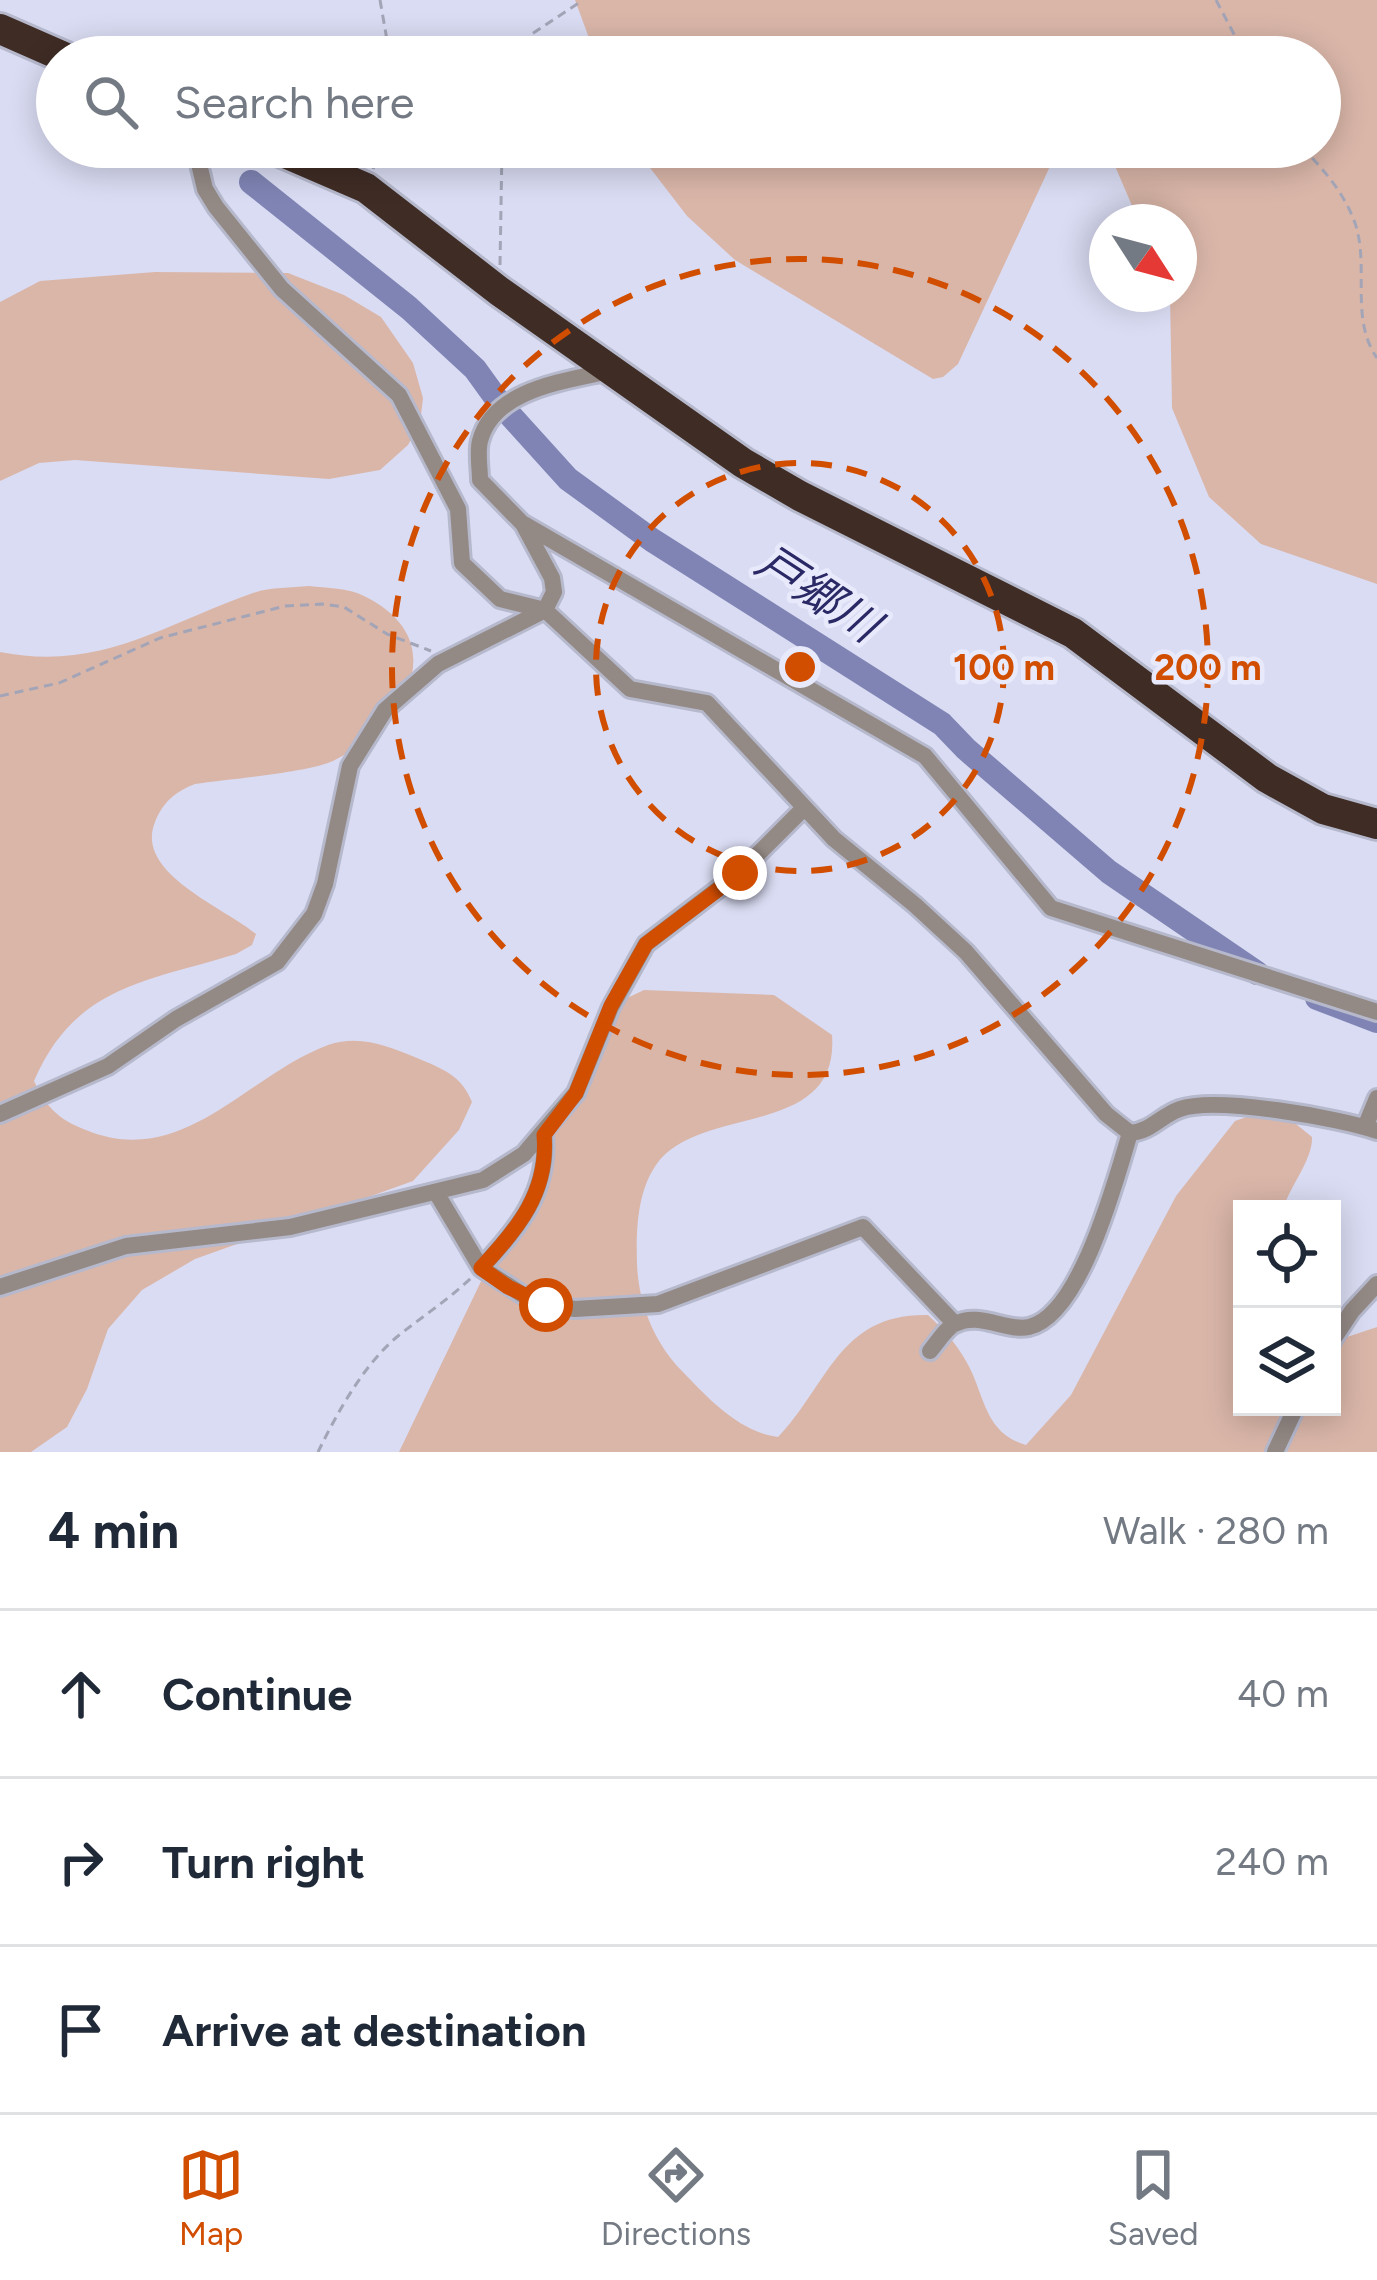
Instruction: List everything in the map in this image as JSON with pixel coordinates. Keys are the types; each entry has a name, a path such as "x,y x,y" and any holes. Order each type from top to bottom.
{"highway":[{"path":"0,28 36,44"},
{"path":"320,168 366,188 499,290 743,463 1073,633 1267,778 1323,808 1377,824"}],"street":[{"path":"200,168 215,207 282,289 399,395 458,509 462,563 500,599 545,610 629,688 707,703 803,808 966,952 1086,1093 1130,1133 1147,1132 1178,1109 1214,1104 1371,1129 1377,1098"},
{"path":"610,370 531,390 494,416 480,441 480,480 522,523 925,756 1052,908 1377,1012"},
{"path":"0,1114 108,1066 176,1018 277,962 314,914 326,884 340,802 361,745 385,710 449,658 545,610 554,592 552,578 522,523"},
{"path":"0,1287 126,1246 290,1227 483,1180 524,1154 576,1093 611,1006 646,944 740,873 803,808"},
{"path":"930,1351 955,1324 981,1319 1018,1328 1034,1326 1050,1316 1076,1281 1130,1133"},
{"path":"481,1268 527,1213 542,1183 547,1160 544,1135"},
{"path":"437,1194 481,1268 546,1305 575,1310 658,1304 862,1227 955,1324"},
{"path":"1341,1328 1377,1284"},
{"path":"1275,1452 1292,1416"}],"path":[{"path":"380,0 386,36"},
{"path":"529,36 583,0"},
{"path":"1216,0 1235,36"},
{"path":"499,290 502,168"},
{"path":"1321,168 1333,180 1354,221 1361,260 1362,326 1377,358"},
{"path":"0,696 59,683 160,638 285,606 344,608 387,634 449,658"},
{"path":"318,1452 376,1359 481,1268"}],"shaded area":[{"path":"575,0 1377,0 1377,584 1261,544 1209,497 1172,408 1170,312 1197,312 1197,204 1131,204 1116,168 1341,168 1341,36 588,36"},
{"path":"650,168 1049,168 958,364 933,379 735,260 687,216"},
{"path":"155,272 288,273 344,295 381,317 413,363 423,398 420,423 408,445 380,470 329,479 75,460 39,463 0,481 0,302 40,281"},
{"path":"309,586 364,596 392,615 408,636 413,659 410,683 398,706 381,728 333,761 195,784 170,798 155,822 152,840 157,857 186,887 256,934 252,945 143,981 92,1006 51,1049 34,1081 54,1111 77,1126 121,1139 153,1138 212,1114 328,1045 363,1041 443,1070 457,1079 472,1102 459,1130 413,1181 195,1259 142,1290 108,1329 87,1389 67,1427 31,1452 0,1452 0,652 69,656 101,650 253,593"},
{"path":"644,990 774,995 832,1035 828,1068 814,1091 791,1106 676,1146 656,1165 641,1200 637,1263 649,1321 672,1360 737,1421 778,1437 855,1339 898,1318 928,1315 962,1354 993,1422 1026,1445 1071,1395 1176,1196 1235,1121 1258,1113 1286,1116 1312,1137 1287,1200 1233,1200 1233,1416 1341,1416 1341,1339 1377,1327 1377,1452 399,1452 586,1063 623,1000"}],"waterway":[{"name":"戸郷川","path":"251,182 409,308 475,369 568,479 652,540 942,724 1109,872 1257,973"},
{"name":"戸郷川","path":"1317,998 1377,1021"}],"route":[{"path":"546,1305 481,1268 527,1213 542,1183 547,1160 544,1135 576,1093 611,1006 646,944 740,873"}]}
